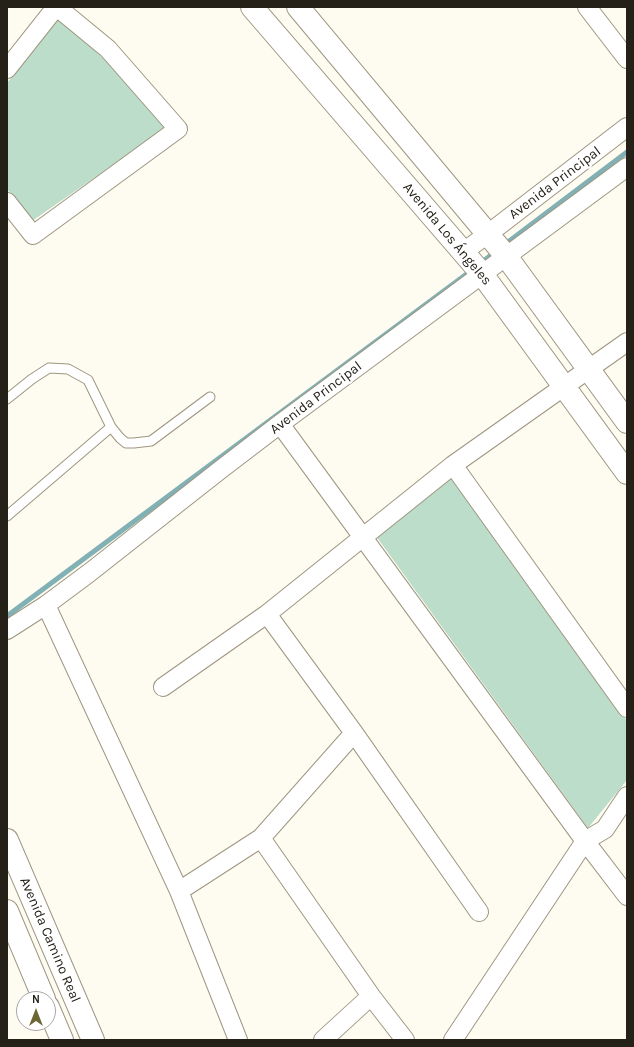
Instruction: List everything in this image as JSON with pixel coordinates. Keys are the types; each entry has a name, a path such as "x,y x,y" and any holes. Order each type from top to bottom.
{"street":[{"path":"7,69 57,7 108,49 178,129 33,235 7,202"},
{"name":"Avenida Los Ángeles","path":"252,7 482,274 627,473"},
{"path":"298,7 506,256 627,422"},
{"path":"587,7 627,59"},
{"name":"Avenida Principal","path":"463,252 627,127"},
{"name":"Avenida Principal","path":"7,630 89,573 280,424 627,167"},
{"path":"163,687 267,614 453,465 627,342"},
{"path":"280,424 585,841 627,896"},
{"path":"453,465 627,708"},
{"path":"46,604 179,891 238,1040"},
{"path":"267,614 354,733 479,912"},
{"path":"179,891 261,838 354,733"},
{"path":"453,1040 585,841 605,829 627,796"},
{"path":"261,838 371,996 406,1040"},
{"name":"Avenida Camino Real","path":"7,840 93,1040"},
{"name":"Avenida Camino Real","path":"7,911 41,991"},
{"path":"322,1040 371,996"},
{"name":"Avenida Camino Real","path":"56,1026 62,1040"}],"lane":[{"path":"7,399 32,379 49,368 68,369 88,380 111,427 126,443 151,441 210,398"},
{"path":"7,516 111,427"}],"green space":[{"path":"59,17 106,61 166,128 32,221 7,189 7,83"},
{"path":"452,477 627,721 627,780 588,828 373,532"}],"waterway":[{"path":"504,245 627,152"},
{"path":"480,264 496,251"},
{"path":"7,616 472,270"}]}
